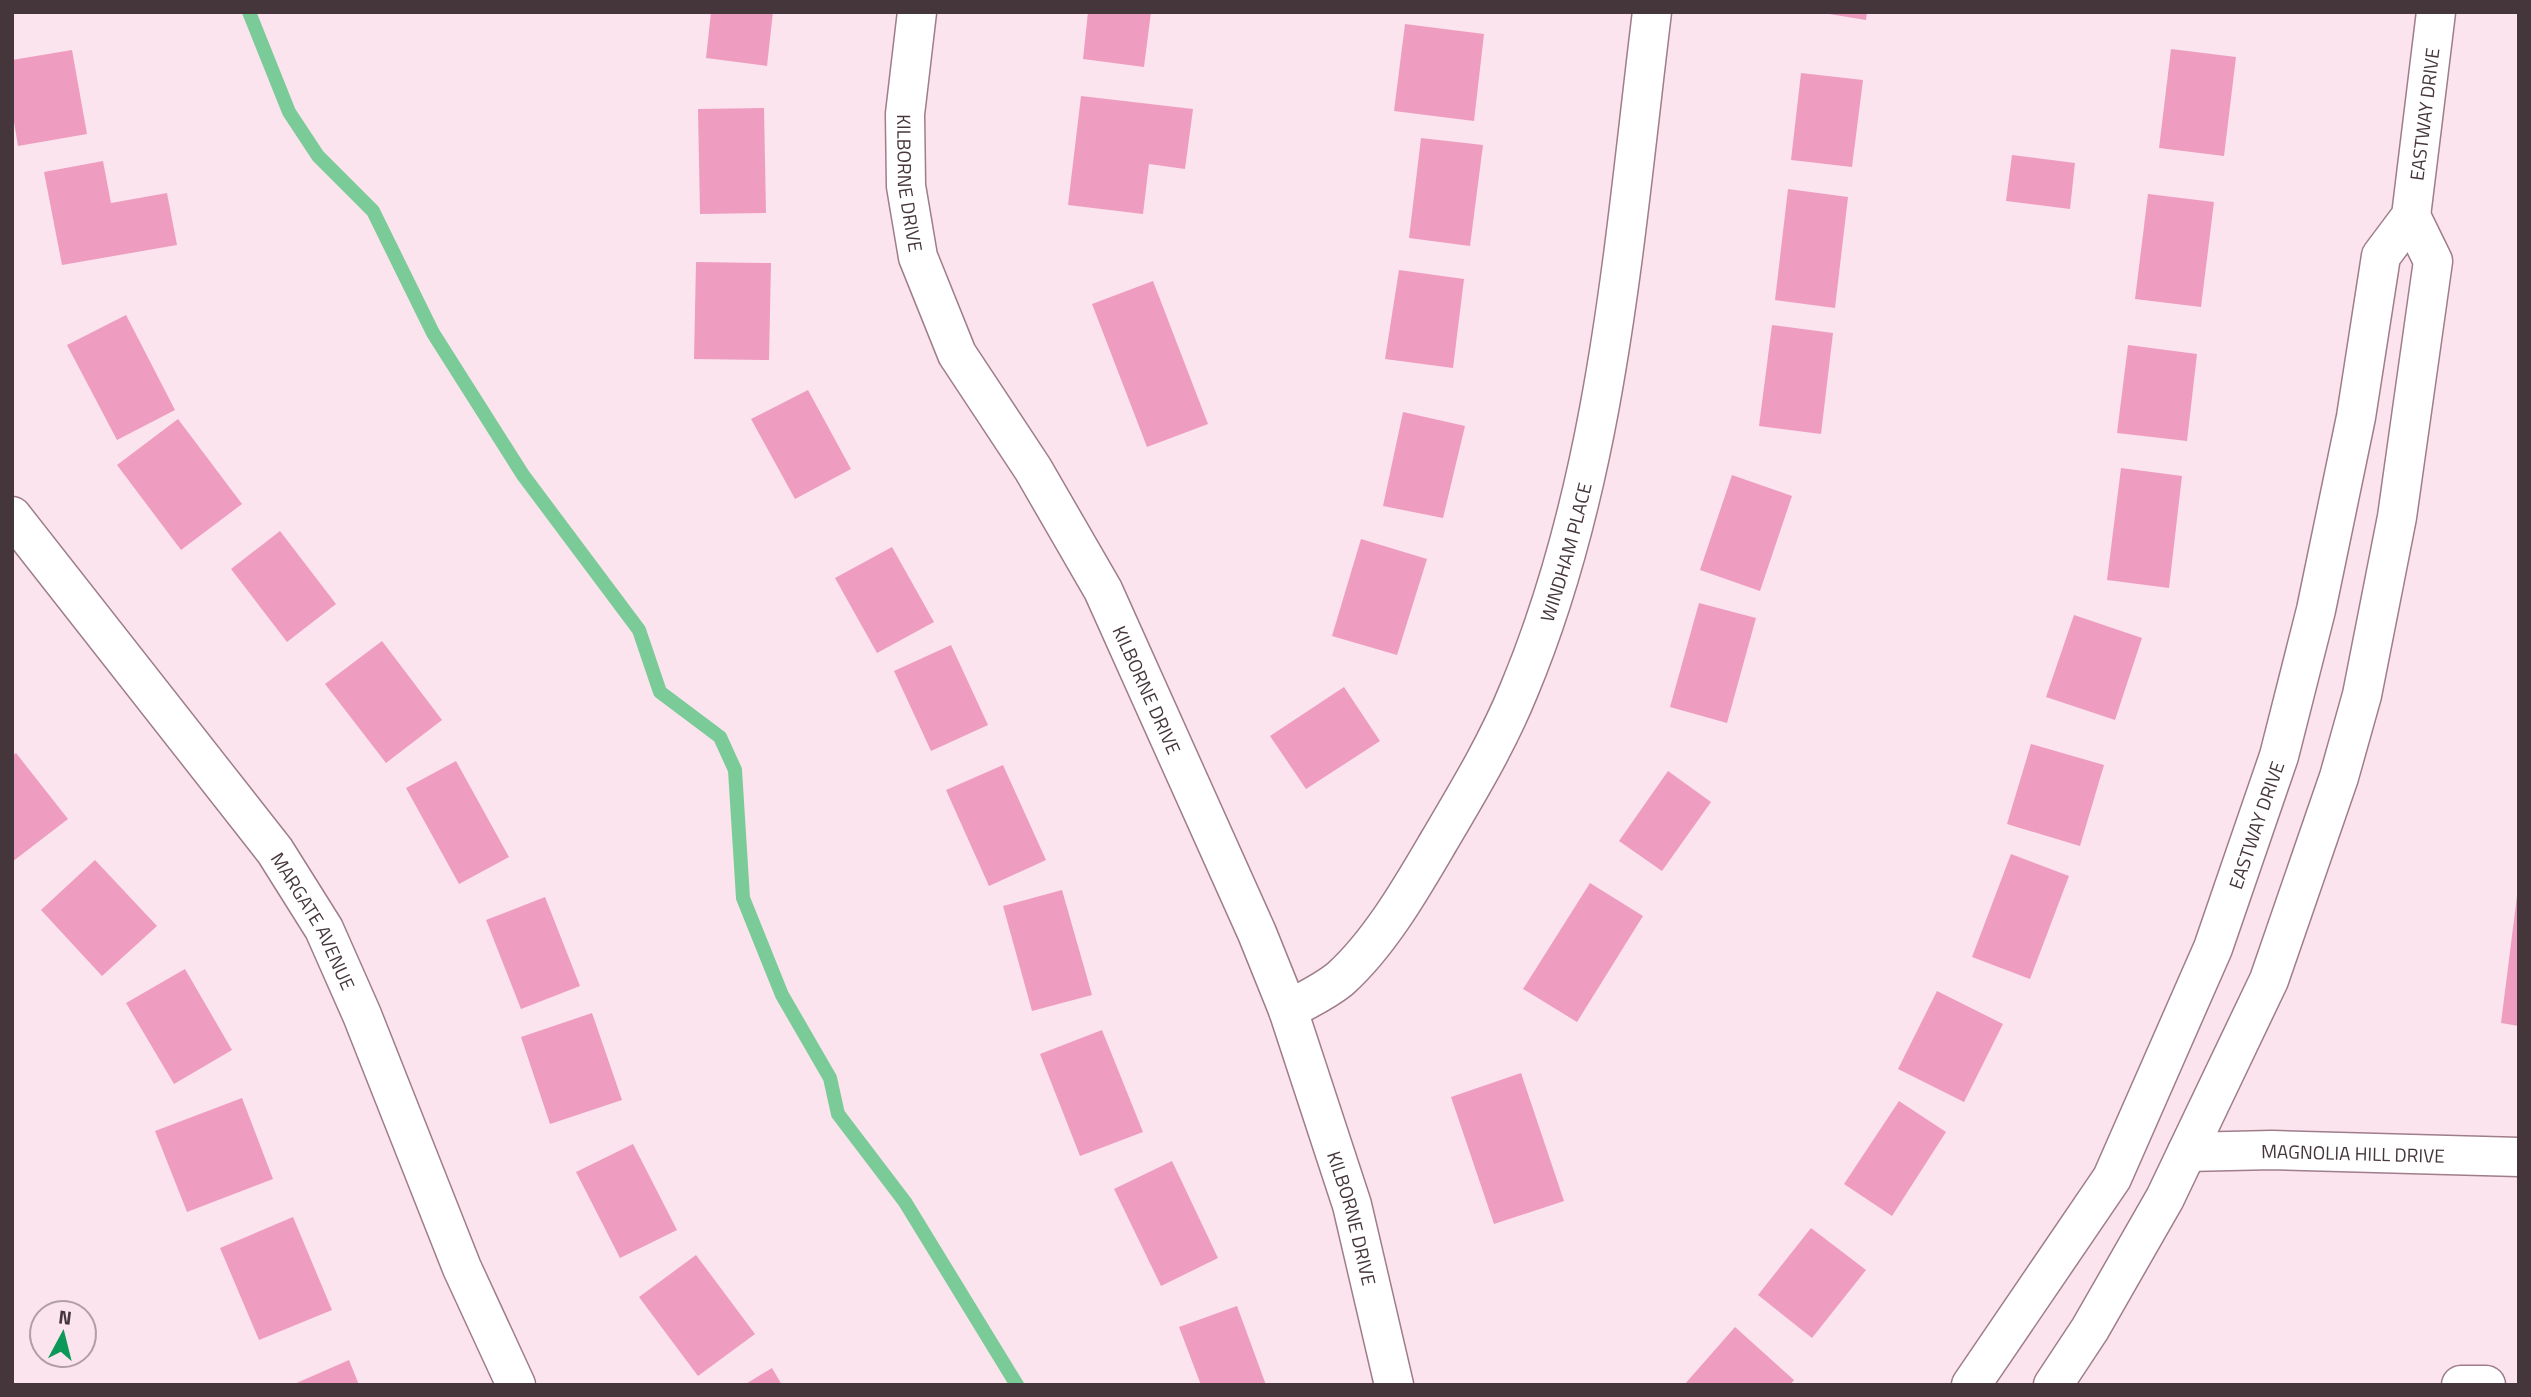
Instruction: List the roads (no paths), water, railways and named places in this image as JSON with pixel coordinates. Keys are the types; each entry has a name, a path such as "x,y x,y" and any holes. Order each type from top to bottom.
{"street":[{"name":"KILBORNE DRIVE","path":"917,12 905,114 906,186 918,257 941,320 957,354 1033,469 1103,590 1247,911 1288,1010 1352,1205 1394,1385"},
{"name":"WINDHAM PLACE","path":"1288,1010 1325,991 1341,977 1383,926 1419,874 1470,788 1519,691 1555,589 1595,436 1652,12"},
{"name":"EASTWAY DRIVE","path":"1971,1385 2112,1178 2213,948 2279,756 2316,610 2356,417 2381,256 2411,216 2437,12"},
{"path":"2053,1385 2090,1329 2165,1198 2269,980 2339,777 2362,695 2397,517 2434,261 2411,216"},
{"name":"MARGATE AVENUE","path":"12,516 275,851 324,929 362,1016 462,1268 516,1385"},
{"name":"MAGNOLIA HILL DRIVE","path":"2187,1152 2272,1150 2519,1157"},
{"path":"2461,1385 2486,1385"}],"waterway":[{"path":"249,12 289,112 318,156 373,211 433,333 523,475 639,630 660,692 720,737 735,770 743,898 782,995 830,1078 838,1114 905,1202 1017,1385"}]}
